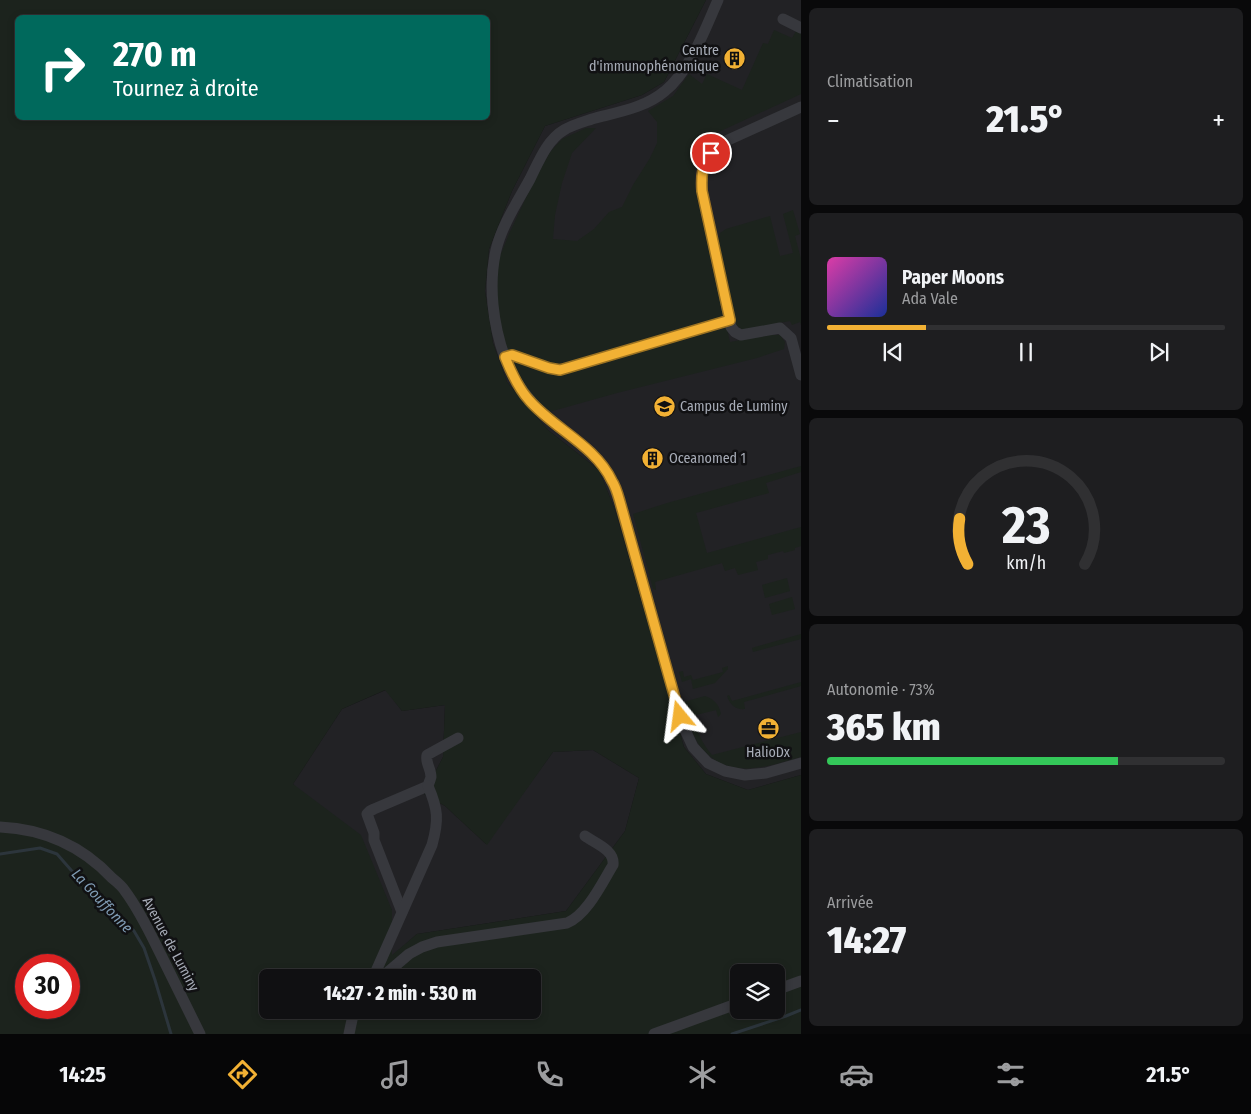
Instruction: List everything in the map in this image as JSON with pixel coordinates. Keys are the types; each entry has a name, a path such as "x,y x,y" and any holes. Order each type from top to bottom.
{"street":[{"path":"718,0 696,50 667,90 652,101 583,122 564,130 549,142 506,225 496,249 492,274 492,300 505,357 512,375 528,400 591,452 612,480 620,502 680,716 693,747 708,763 725,771 745,775 766,774 801,763"},
{"path":"783,19 801,28"},
{"path":"801,108 717,145 704,165 701,178 702,191 731,327 735,332 742,335 780,328 791,338 801,375"},
{"path":"505,357 512,355 560,370 730,320"},
{"path":"377,969 432,845 436,830 437,815 428,786 431,777 426,760 427,755 458,738"},
{"path":"402,912 374,840 374,833 367,814 374,809 428,786"},
{"name":"Avenue de Luminy","path":"0,828 22,829 39,833 71,846 100,865 124,890 146,926 200,1034"},
{"path":"392,969 409,954 437,942 567,923 580,916 613,865 614,860 608,851 585,836"},
{"path":"785,987 801,981"},
{"path":"654,1034 730,1007"},
{"path":"349,1034 352,1019"}],"shaded area":[{"path":"0,0 706,0 664,82 642,95 545,126 512,191 489,249 485,291 493,343 507,382 548,430 599,470 615,510 684,747 706,774 748,790 801,775 801,1034 0,1034","holes":["385,690 402,711 445,705 443,757 424,794 445,806 487,845 553,752 593,750 639,778 625,831 566,911 417,934 392,955 392,910 361,835 293,784 342,709"]},
{"name":"Campus de Luminy","path":"706,0 801,0 801,775 748,790 706,774 684,747 615,510 599,470 548,430 507,382 493,343 485,291 489,249 512,191 545,126 642,95 664,82"},
{"path":"774,30 792,38 796,31 801,34 801,94 710,136 715,143 705,150 695,170 695,189 730,342 767,335 780,335 785,342 784,349 757,358 549,412 527,391 506,351 496,304 498,261 531,187 550,152 562,139 586,128 596,128 572,153 562,183 555,215 553,239 577,241 594,229 609,212 622,207 650,158 657,143 657,122 648,111 673,96 689,74 702,84 707,74 742,90 763,43 768,44"},
{"path":"793,210 800,234 795,236 801,259 801,325 800,322 792,325 790,321 743,330 736,325 718,244 720,233 726,229 770,216 780,256 793,253 783,214"},
{"path":"801,466 801,472 766,483 769,493 696,513 707,553 801,527 801,546 784,553 783,551 768,555 768,559 756,562 758,570 738,575 735,568 725,571 722,563 655,582 656,590 653,589 633,514"},
{"path":"787,578 790,591 765,598 762,585"},
{"path":"792,597 795,609 772,615 769,604"},
{"path":"801,634 801,639 753,652 752,648"},
{"path":"728,666 728,669 715,683 693,689 691,679 682,682 679,672 683,671 684,677 691,675 693,680 723,672 722,668"},
{"path":"801,682 801,686 744,702 745,709 739,709 734,706 727,696 729,695 732,701"},
{"path":"386,690 402,711 445,705 443,757 424,794 445,806 486,844 553,752 593,750 639,778 625,831 566,911 417,934 392,956 392,910 293,784 342,709"},
{"path":"705,696 716,702 721,714 718,717 716,710 694,717 700,737 712,755 801,732 801,757 761,767 735,767 722,764 711,757 700,746 694,736 683,702"}],"waterway":[{"name":"La Gouffonne","path":"0,854 40,848 57,854 71,870 125,921 134,931 144,948 171,1034"},
{"name":"La Gouffonne","path":"732,1034 801,1010"}],"place":[{"name":"Centre d'immunophénomique","path":"735,58"},
{"name":"Campus de Luminy","path":"664,406"},
{"name":"Oceanomed 1","path":"653,458"},
{"name":"HalioDx","path":"768,729"}],"route":[{"path":"680,716 620,502 612,480 591,452 528,400 512,375 505,357 512,355 560,370 730,320 702,191 701,178 704,165 711,153"}]}
